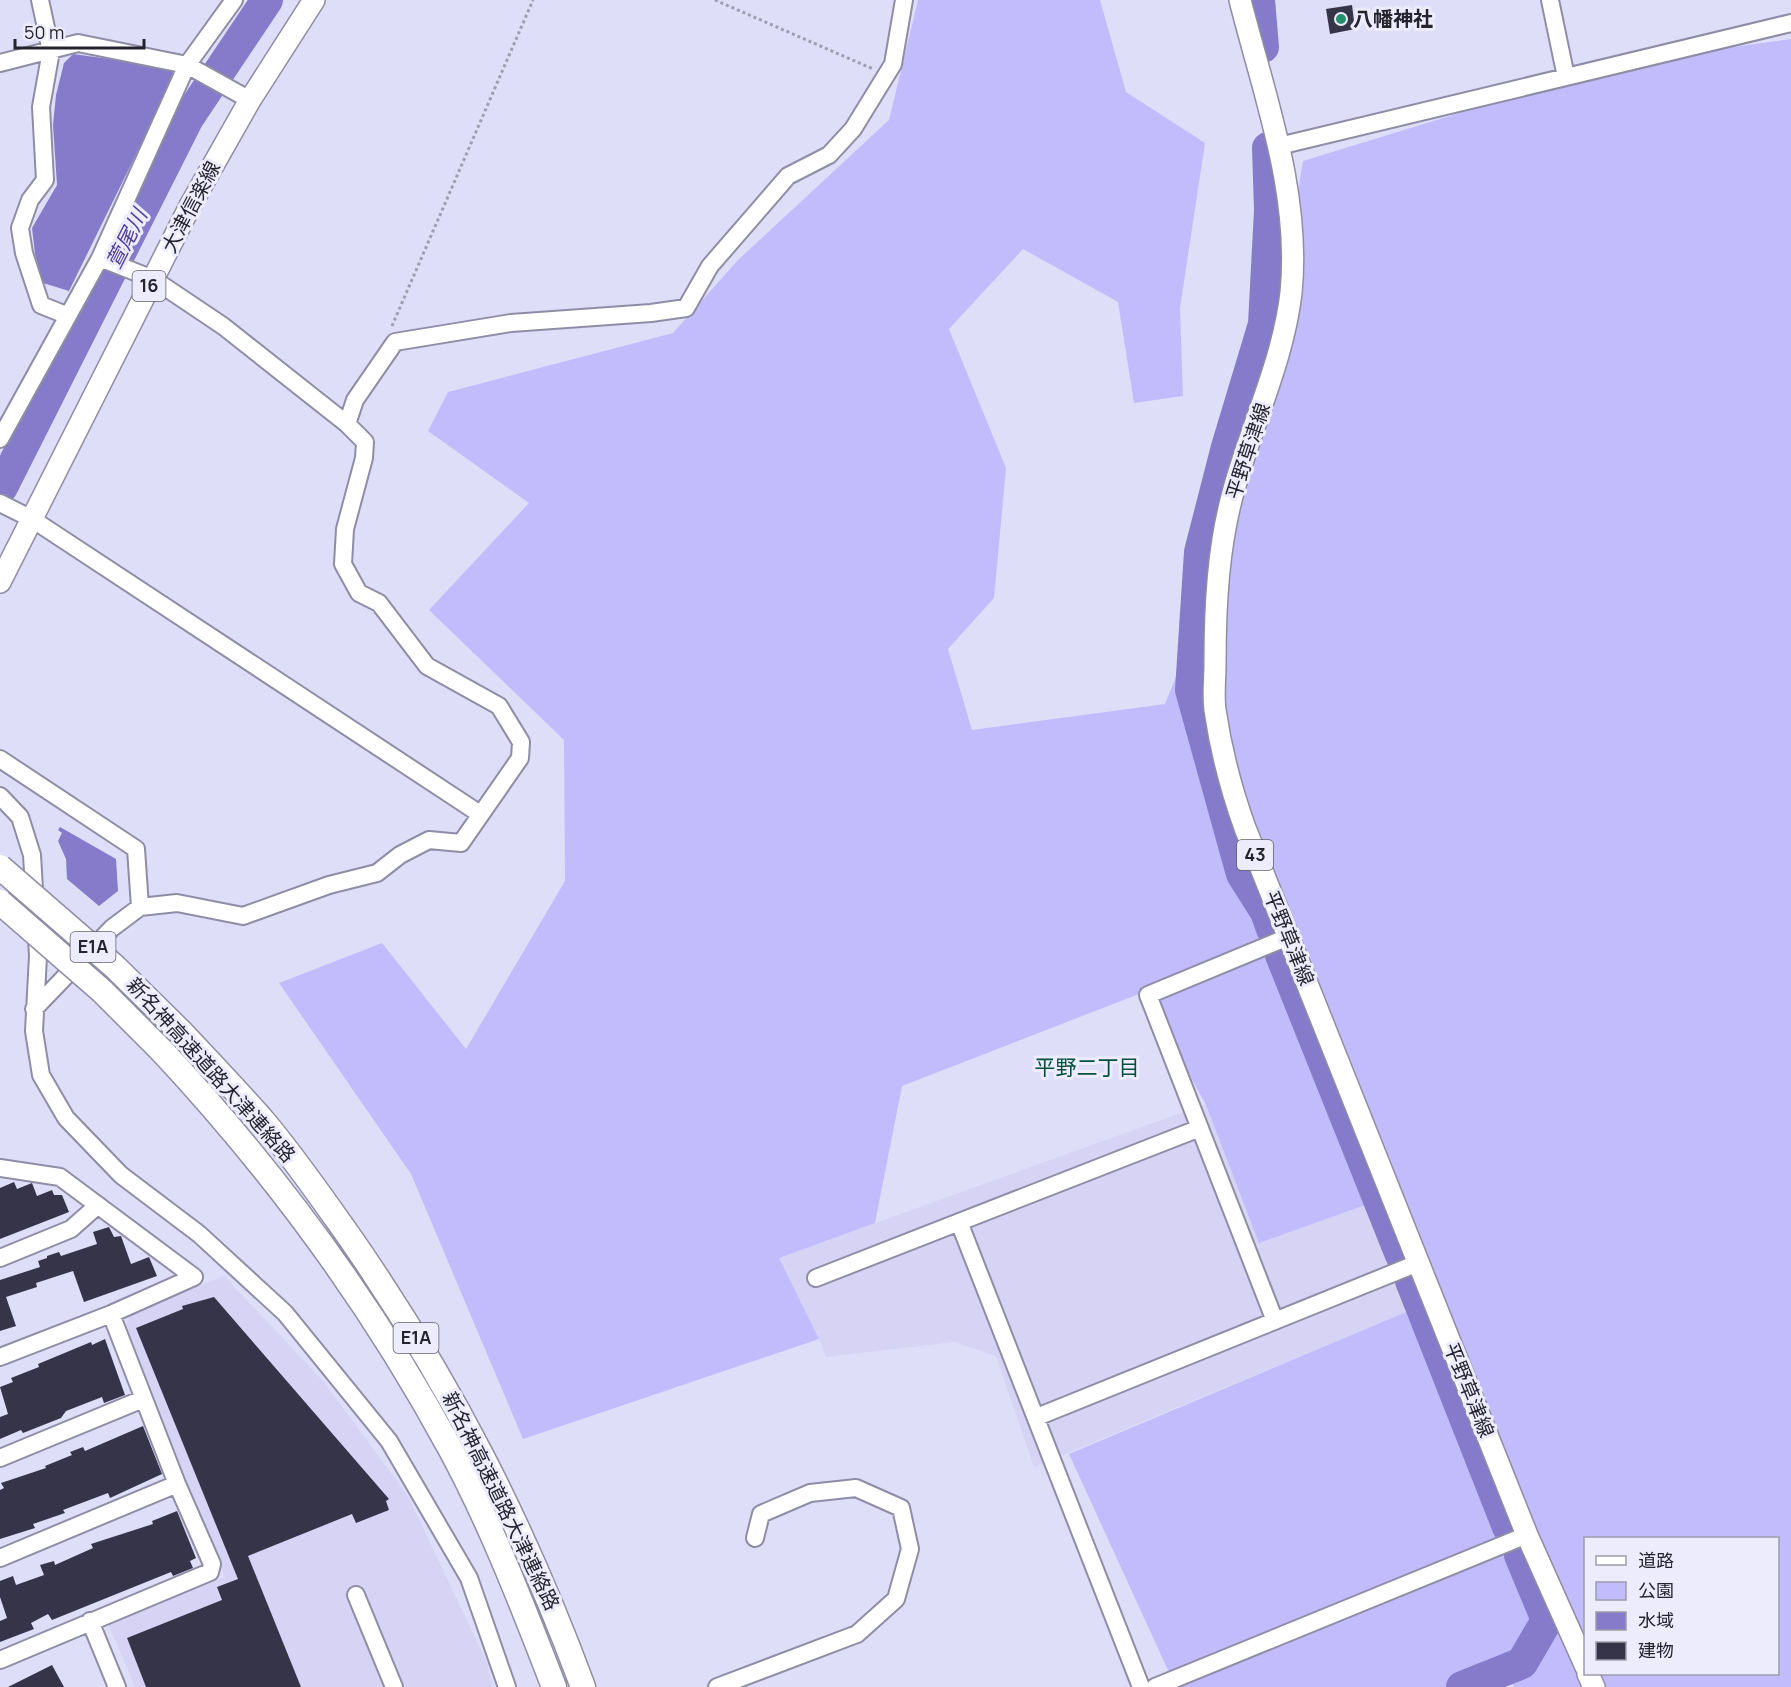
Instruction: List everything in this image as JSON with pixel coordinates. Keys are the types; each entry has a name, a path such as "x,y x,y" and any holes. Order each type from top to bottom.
{"highway":[{"name":"新名神高速道路大津連絡路","path":"0,867 116,967 181,1032 264,1123 316,1189 380,1281 439,1374 521,1532 554,1609 583,1687"},
{"name":"新名神高速道路大津連絡路","path":"0,902 102,991 162,1051 252,1150 298,1210 409,1376 452,1452 493,1537 554,1687"}],"main road":[{"name":"大津信楽線","path":"0,582 26,516 190,206 243,96 314,0"},
{"name":"平野草津線","path":"1240,0 1279,146 1290,212 1291,292 1266,394 1233,490 1218,574 1215,707 1227,775 1245,828 1288,937 1527,1535 1584,1663"}],"street":[{"path":"40,0 51,51 41,106 45,180 30,200 20,228 24,253 41,305 66,315"},
{"path":"0,439 66,315 101,258 192,68 234,0"},
{"path":"347,424 355,400 395,342 435,333 511,323 651,313 686,308 710,266 788,176 829,155 853,129 887,75 899,39 904,0"},
{"path":"1550,0 1566,77"},
{"path":"1279,146 1791,23"},
{"path":"0,63 78,43 192,68 243,96"},
{"path":"34,1009 112,928 140,907 177,903 243,916 329,885 376,873 400,855 429,840 461,843 520,758 521,742 498,706 428,666 379,603 358,593 343,564 345,529 364,458 365,441 347,424 223,326 152,278 101,258"},
{"path":"0,503 26,516 480,814"},
{"path":"0,759 136,849 140,907"},
{"path":"0,796 20,817 32,855 38,956 34,1031 41,1075 66,1118 121,1175 199,1234 285,1313 389,1441 469,1578 507,1687"},
{"path":"1275,1321 1148,995 1288,937"},
{"path":"816,1278 1200,1128"},
{"path":"0,1168 60,1177 194,1277 111,1314 0,1357"},
{"path":"0,1258 71,1229 98,1206"},
{"path":"959,1222 1142,1687"},
{"path":"1037,1417 1418,1263"},
{"path":"0,1660 210,1572 212,1564 177,1484 111,1314"},
{"path":"0,1458 143,1399"},
{"path":"0,1558 177,1484"},
{"path":"717,1687 857,1634 896,1599 910,1549 902,1508 856,1488 810,1493 761,1514 755,1538"},
{"path":"1155,1687 1527,1535"},
{"path":"356,1595 394,1687"},
{"path":"90,1621 117,1687"}],"path":[{"path":"395,342 392,325 533,0"},
{"path":"715,0 887,75"}],"shaded area":[{"path":"1206,1104 1259,1242 1389,1197 1430,1302 1034,1467 996,1356 954,1342 826,1357 778,1258"},
{"path":"224,1276 324,1382 408,1496 487,1663 493,1687 135,1687 108,1623 225,1577 125,1330 130,1314"}],"green space":[{"path":"918,0 1100,0 1126,92 1205,143 1180,308 1183,396 1134,403 1118,302 1023,249 949,329 1006,468 994,598 948,649 972,730 1165,704 1218,574 1263,409 1303,161 1622,63 1791,39 1791,1687 1514,1687 1512,1682 1499,1687 1155,1687 1172,1679 1069,1454 1430,1302 1388,1197 1259,1243 1206,1105 1144,992 902,1086 875,1223 779,1258 819,1339 523,1439 411,1174 279,983 382,943 466,1049 565,881 564,740 429,610 529,503 428,431 448,392 673,333 738,260 889,120"}],"water":[{"path":"73,54 168,67 175,75 69,291 43,283 35,254 32,228 57,185 53,125 56,95 64,63"},
{"path":"60,827 116,859 118,891 99,906 67,879 66,859 58,841 62,833 58,830"}],"building":[{"name":"八幡神社","path":"1352,5 1355,29 1330,34 1326,9"},
{"path":"14,1182 17,1189 32,1183 37,1196 52,1190 54,1195 62,1195 69,1212 0,1239 0,1188"},
{"path":"109,1227 114,1237 121,1236 131,1264 149,1257 157,1276 84,1302 73,1271 36,1283 37,1287 6,1297 16,1326 0,1331 0,1280 40,1267 38,1261 47,1256 59,1252 61,1256 97,1244 93,1232"},
{"path":"214,1297 389,1499 386,1501 389,1510 356,1523 352,1514 248,1556 301,1687 146,1687 127,1638 222,1600 217,1587 238,1579 136,1328 183,1309 182,1306"},
{"path":"105,1339 125,1395 104,1403 102,1397 66,1411 61,1418 23,1433 21,1430 0,1439 0,1417 8,1414 0,1387 13,1382 11,1378 39,1367 38,1364 91,1342 92,1345"},
{"path":"143,1426 162,1474 110,1498 108,1493 63,1510 65,1513 33,1524 35,1528 0,1539 0,1490 4,1488 1,1483 46,1468 45,1466 72,1455 70,1452 83,1447 85,1451"},
{"path":"177,1511 196,1558 190,1561 193,1568 173,1576 171,1572 52,1620 48,1614 31,1623 34,1629 0,1642 0,1621 7,1618 0,1597 0,1581 13,1576 16,1585 44,1575 40,1565 54,1561 55,1565 93,1548 91,1544 153,1524 152,1521"},
{"path":"52,1665 64,1687 8,1687"}],"waterway":[{"name":"萱尾川","path":"2,487 188,118 267,0"},
{"path":"1259,0 1263,47"},
{"path":"1268,148 1270,210 1264,324 1227,447 1200,552 1191,690 1242,874 1266,912 1272,929"},
{"path":"1281,955 1401,1255"},
{"path":"1411,1281 1508,1527"},
{"path":"1462,1687 1522,1663 1547,1620 1520,1555"}],"place":[{"name":"八幡神社","path":"1341,19"}],"district":[{"name":"平野二丁目","path":"1087,1068"}]}
